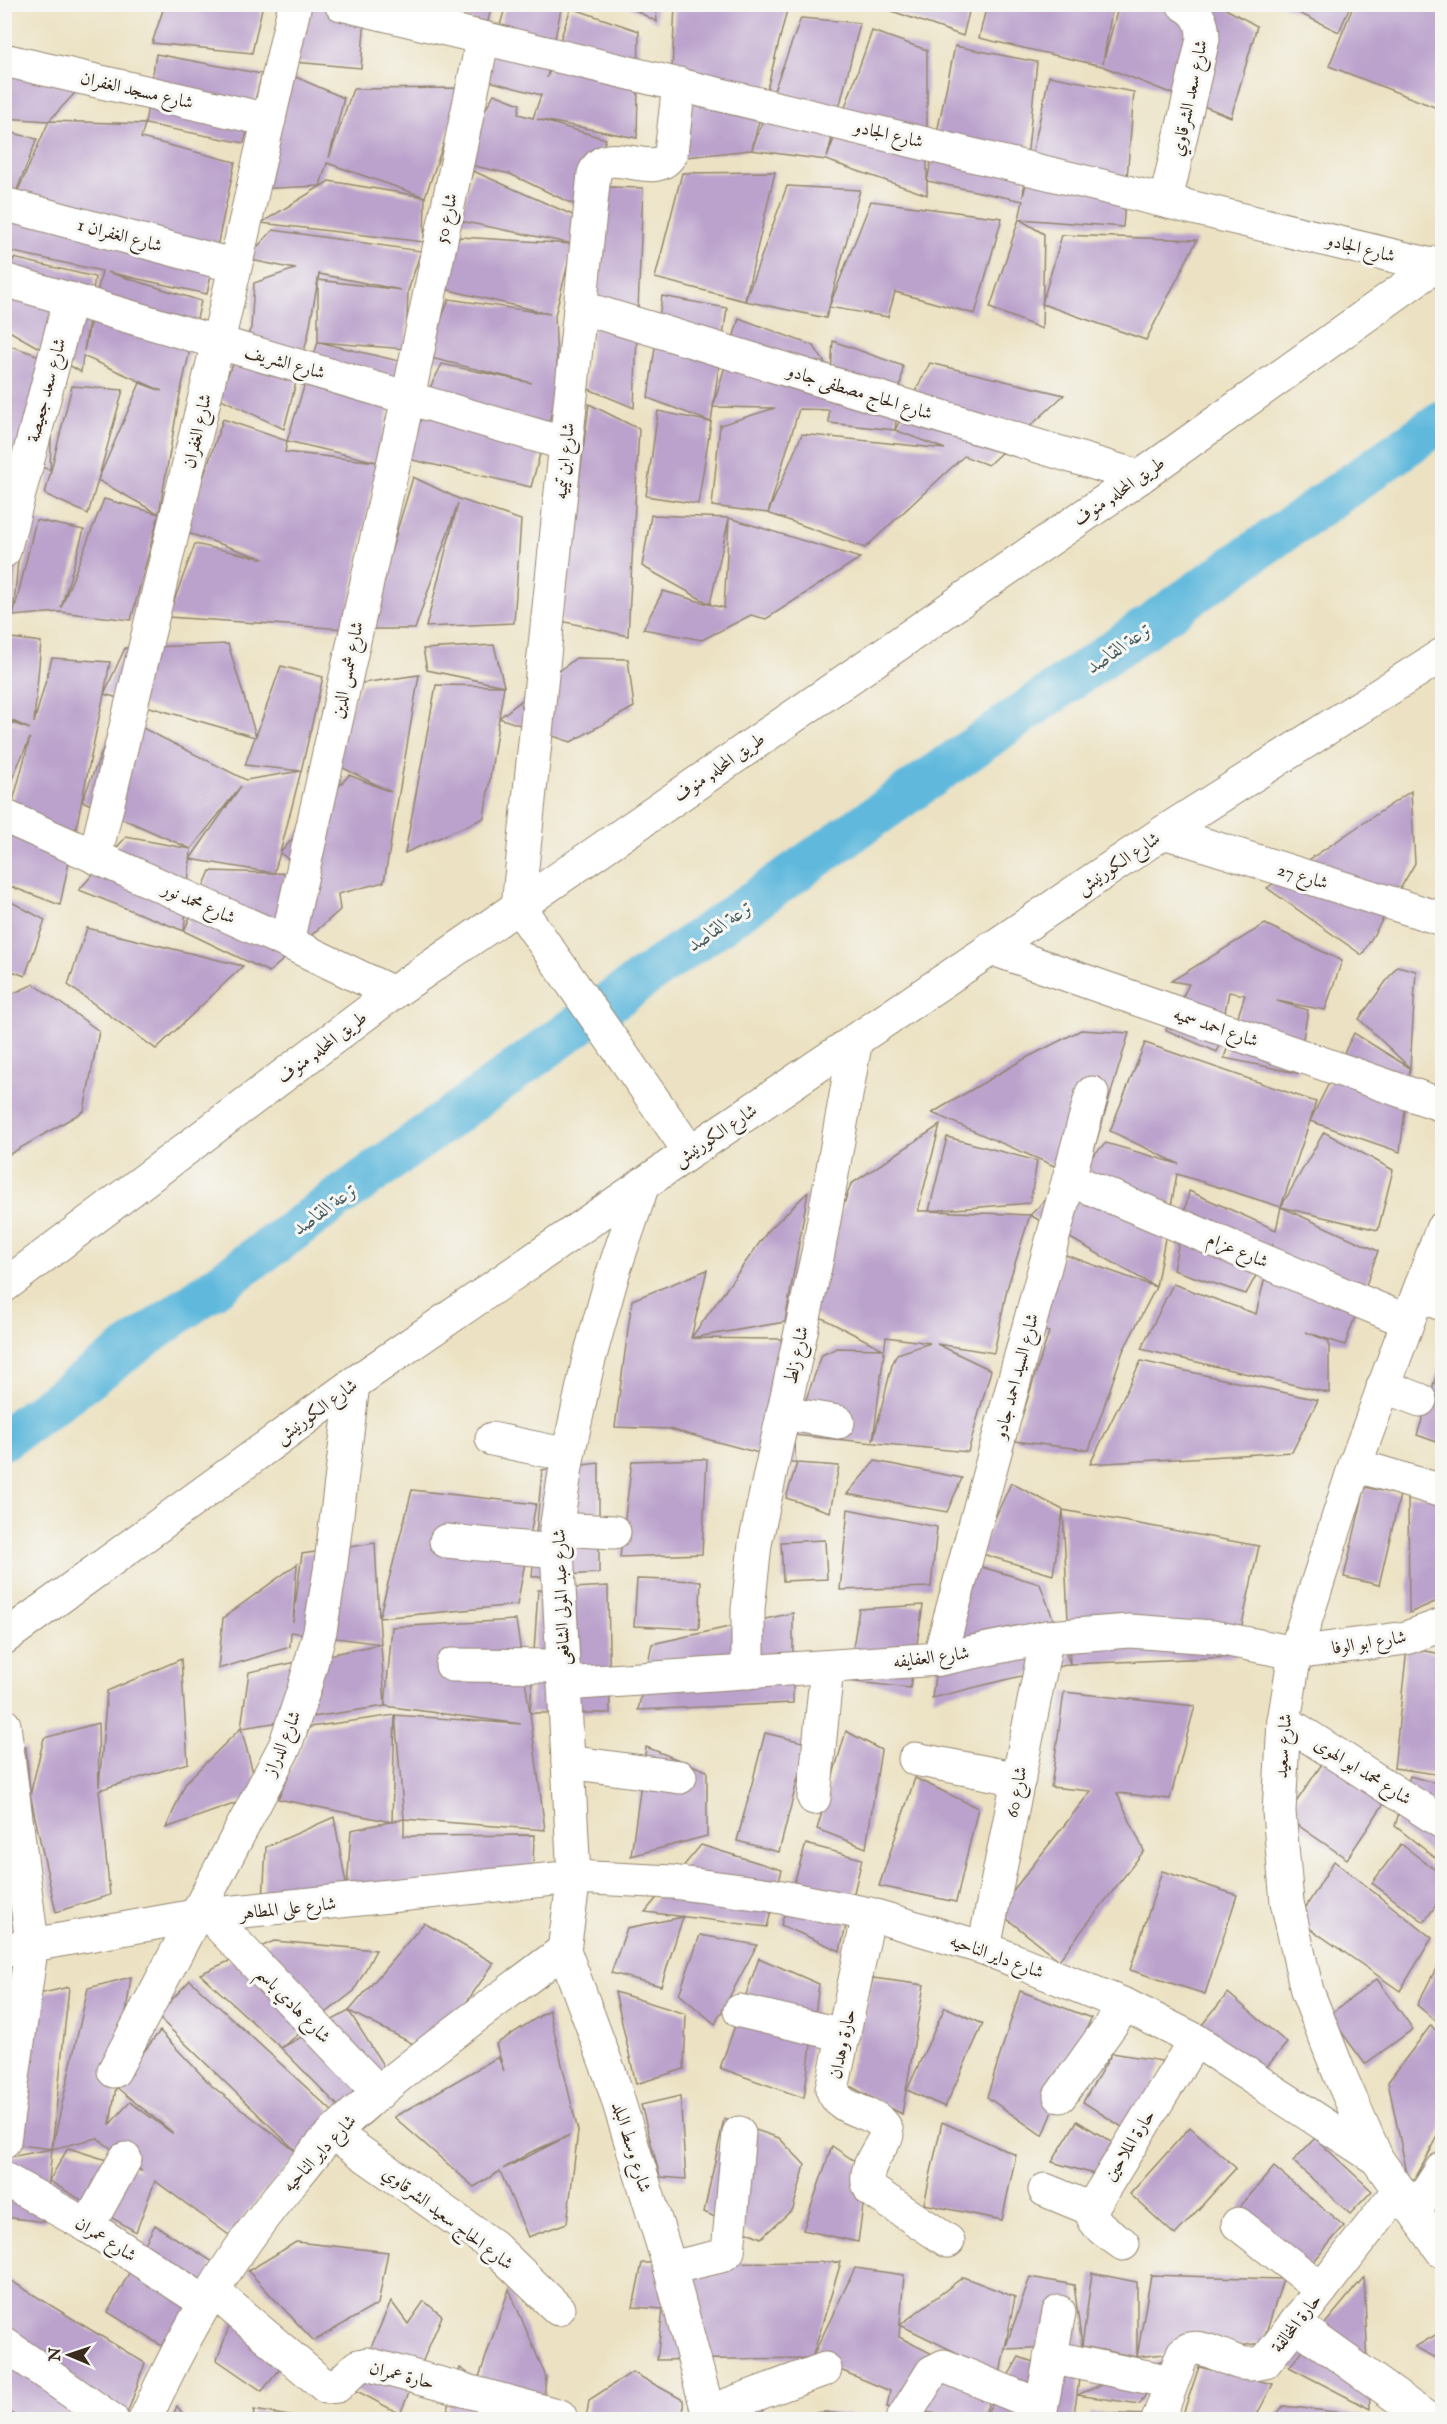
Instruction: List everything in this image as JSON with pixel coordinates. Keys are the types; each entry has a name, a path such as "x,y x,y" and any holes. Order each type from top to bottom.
{"street":[{"name":"شارع الغفران","path":"95,857 218,342 295,4"},
{"name":"شارع الجادو","path":"341,4 1439,263"},
{"name":"شارع سعد الشرقاوي","path":"1166,200 1203,39 1200,19 1194,10 1183,4"},
{"name":"شارع 50","path":"408,398 483,38"},
{"name":"شارع مسجد الغفران","path":"4,60 269,120"},
{"name":"شارع ابن تيميه","path":"518,906 596,168 607,160 657,165 668,159 671,153 679,84"},
{"name":"شارع الغفران 1","path":"4,204 235,266"},
{"name":"طريق المحله, منوف","path":"4,1286 393,993 1140,477 1439,263"},
{"name":"شارع الشريف","path":"4,280 566,444"},
{"name":"شارع سعد جعيصة","path":"4,551 70,299"},
{"name":"شارع الحاج مصطفى جادو","path":"580,307 1140,477"},
{"name":"شارع شمس الدين","path":"287,942 408,398"},
{"name":"شارع الكورنيش","path":"4,1638 353,1384 643,1184 1164,832 1443,655"},
{"name":"شارع محمد نور","path":"4,816 287,942 393,993"},
{"name":"شارع 27","path":"1164,832 1443,919"},
{"path":"518,906 690,1152"},
{"name":"شارع احمد سميه","path":"990,948 1443,1105"},
{"name":"شارع زلط","path":"748,1672 748,1609 755,1544 819,1253 856,1039"},
{"name":"شارع السيد احمد جادو","path":"939,1659 1092,1093"},
{"name":"شارع عزام","path":"1068,1179 1423,1306"},
{"name":"شارع عبد المولى الشافعى","path":"574,1877 557,1540 568,1455 588,1363 643,1184"},
{"name":"شارع سعيد","path":"1443,1229 1423,1306 1383,1386 1354,1465 1295,1653 1284,1721 1279,1812 1287,1902 1306,1991 1377,2159 1443,2251"},
{"name":"شارع الدراز","path":"114,2071 202,1916 285,1746 320,1631 330,1571 353,1384"},
{"path":"1383,1386 1420,1400"},
{"path":"783,1413 838,1422"},
{"path":"492,1439 568,1455"},
{"path":"1354,1465 1443,1491"},
{"path":"446,1541 557,1540 614,1532"},
{"name":"شارع ابو الوفا","path":"1295,1653 1407,1638 1443,1625"},
{"name":"شارع العفايفه","path":"452,1665 564,1675 748,1672 939,1659 1047,1637 1142,1632 1213,1637 1295,1653"},
{"name":"شارع 60","path":"984,1948 1047,1637"},
{"path":"814,1798 827,1667"},
{"name":"شارع محمد ابو الهوى","path":"1284,1721 1443,1822"},
{"path":"4,1725 18,1947 4,2141"},
{"path":"915,1759 1018,1779"},
{"path":"568,1762 680,1777"},
{"name":"شارع على المطاهر","path":"18,1947 202,1916 574,1877"},
{"name":"شارع داير الناحيه","path":"574,1877 672,1882 771,1895 869,1914 984,1948 1125,2005 1195,2040 1377,2159"},
{"name":"شارع وسط البلد","path":"574,1877 564,1950 610,2074 670,2268 708,2416"},
{"name":"حارة وهدان","path":"869,1914 832,2089 839,2103 879,2120 887,2129 888,2135 868,2170 868,2184 871,2190 948,2241"},
{"name":"شارع هادي باسم","path":"202,1916 378,2093"},
{"name":"شارع داير الناحيه","path":"145,2420 169,2367 210,2297 265,2213 333,2133 378,2093 564,1950"},
{"path":"1060,2096 1125,2005"},
{"path":"740,2011 844,2035"},
{"name":"حارة الملاحين","path":"1091,2209 1195,2040"},
{"name":"شارع الحاج سعيد الشرقاوي","path":"333,2133 492,2246 558,2309"},
{"path":"670,2268 722,2256 728,2251 739,2133"},
{"path":"88,2226 125,2159"},
{"name":"حارة المخالفة","path":"1158,2420 1186,2349 1196,2347 1234,2361 1255,2364 1265,2362 1322,2289 1407,2201 1443,2169"},
{"name":"شارع عمران","path":"4,2179 210,2297"},
{"path":"1045,2190 1091,2209 1096,2224 1123,2244"},
{"path":"1238,2224 1322,2289"},
{"name":"حارة عمران","path":"210,2297 326,2387 337,2386 358,2366 367,2364 560,2416"},
{"path":"902,2420 932,2372 944,2366 1040,2413 1059,2312"},
{"path":"1295,2324 1429,2419"},
{"path":"4,2344 111,2420"},
{"path":"1050,2357 1172,2382"},
{"path":"708,2416 825,2368"}],"building":[{"path":"165,4 263,4 252,53 152,43"},
{"path":"281,4 366,4 361,68 294,62 276,6"},
{"path":"441,4 492,4 487,25 439,10"},
{"path":"506,4 562,4 547,78 571,8 639,31 637,138 537,119 606,139 579,207 510,174 457,162 494,94 520,104 518,114 533,118 541,95 485,80"},
{"path":"624,4 656,4 657,22"},
{"path":"675,4 761,4 787,10 752,149 801,18 860,23 827,158 872,31 927,50 927,195 826,160 751,150 668,159"},
{"path":"872,4 971,4 963,36"},
{"path":"987,4 1113,4 1103,63 1119,4 1217,4 1257,26 1231,117 1102,66 979,38"},
{"path":"1280,4 1351,4 1339,32"},
{"path":"1354,4 1442,4 1442,110 1329,66"},
{"path":"4,43 100,66 49,121 4,118"},
{"path":"955,46 1037,62 1023,197 1049,76 1134,92 1123,227 1019,219 1023,201 927,181"},
{"path":"156,54 262,74 244,143 145,124"},
{"path":"291,75 344,98 329,158 353,89 463,88 425,197 327,163 320,186 253,189"},
{"path":"49,121 145,124 141,138 235,162 207,294 107,272 201,301 179,399 159,514 98,480 140,383 162,391 83,356 81,372 4,328 4,281 14,258 95,277 84,351 102,271 4,250 4,222"},
{"path":"5,131 37,139 5,220"},
{"path":"473,171 575,216 573,244 460,221"},
{"path":"775,172 745,301 655,278 682,173"},
{"path":"329,181 425,197 424,242 261,223"},
{"path":"787,186 860,190 826,318 745,301"},
{"path":"609,187 643,188 634,408 586,388"},
{"path":"871,201 1002,218 975,314 895,292 888,317 829,307"},
{"path":"1019,219 1044,234 1042,329 990,308"},
{"path":"273,230 421,251 408,291 406,349 318,342 318,280 308,336 284,429 217,397 251,328 254,283 295,269 246,259","holes":["319,274 401,290 318,280"]},
{"path":"1062,235 1197,240 1146,340 1042,304"},
{"path":"460,237 573,244 555,315 558,389 531,487 395,456 442,364 532,383 427,357 449,299 550,314 432,286"},
{"path":"662,296 727,308 711,422 648,398"},
{"path":"739,318 814,346 831,373 833,341 903,366 895,430 829,423 829,410 799,409 768,513 712,506 720,425 775,408 713,407"},
{"path":"318,342 399,361 377,462 287,441"},
{"path":"11,346 54,361 50,470 4,454 4,378"},
{"path":"930,363 1064,395 988,465 964,456 865,548 768,513 802,434 945,449 895,430"},
{"path":"72,386 123,390 88,514 45,494"},
{"path":"589,404 639,429 628,636 561,621"},
{"path":"658,411 711,422 698,504 646,496"},
{"path":"223,419 287,441 285,452 377,462 345,629 168,617 195,544 264,559 185,532"},
{"path":"413,477 459,499 521,520 514,623 426,627 458,503 415,629 368,629"},
{"path":"104,499 159,514 131,620 59,612 13,616 36,520 84,530 61,608"},
{"path":"651,515 729,518 710,604 642,566"},
{"path":"729,518 860,558 766,619 751,615 702,640 643,629 663,591 724,608"},
{"path":"4,531 20,538 13,616 4,615"},
{"path":"4,637 41,642 34,723 52,658 110,662 60,905 4,884 4,835 30,738 4,797 4,720 30,729 4,717"},
{"path":"228,644 256,736 281,666 323,677 301,771 245,765 255,737 104,694 125,648"},
{"path":"494,645 504,686 427,670 423,649"},
{"path":"576,658 628,659 634,707 571,742 499,718"},
{"path":"419,675 384,882 338,894 340,910 269,972 184,931 210,871 310,875 280,853 349,775 391,792 327,760 362,683"},
{"path":"436,685 504,686 484,818 405,853"},
{"path":"117,715 246,780 301,771 274,873 190,859 241,786 191,849 82,801"},
{"path":"1411,791 1415,863 1362,955 1267,888"},
{"path":"126,837 191,849 184,931 79,890"},
{"path":"4,898 45,920 25,976 4,968"},
{"path":"1265,924 1342,961 1325,1010 1277,1001 1308,1010 1297,1073 1224,1058 1245,995 1229,992 1217,1052 1166,1030 1189,984 1171,981"},
{"path":"87,928 243,966 156,1049 68,985"},
{"path":"1397,966 1416,971 1410,1068 1359,1019"},
{"path":"34,984 99,1031 84,1111 5,1157 5,997"},
{"path":"1081,1030 1129,1033 1092,1156 1106,1143 1179,1164 1110,1131 1145,1043 1316,1102 1281,1207 1177,1174 1156,1287 1030,1215 1082,1165 1059,1168 932,1113 1024,1059"},
{"path":"1354,1033 1410,1068 1400,1152 1310,1121"},
{"path":"940,1125 918,1211 1030,1215 1007,1289 994,1353 937,1344 991,1370 968,1452 793,1435 822,1355 837,1348 883,1349 806,1310 851,1184","holes":["886,1337 930,1343 897,1354 892,1365 873,1441"]},
{"path":"1324,1132 1393,1170 1378,1230 1281,1207"},
{"path":"947,1137 1037,1161 1030,1203 929,1211"},
{"path":"1189,1191 1276,1230 1281,1207 1378,1251 1345,1345 1306,1332 1329,1341 1329,1393 1141,1349 1173,1284 1256,1314 1273,1244 1246,1294 1173,1270"},
{"path":"808,1192 785,1322 691,1338 768,1231"},
{"path":"1063,1254 1156,1287 1123,1351 1089,1450 1014,1441 1049,1332 1029,1327"},
{"path":"707,1270 691,1338 781,1339 796,1463 669,1429 615,1427 632,1300"},
{"path":"1141,1361 1318,1400 1292,1452 1090,1464"},
{"path":"1440,1364 1442,1365 1442,1444 1417,1435"},
{"path":"707,1459 702,1554 620,1557 632,1461"},
{"path":"875,1461 962,1478 947,1512 847,1494"},
{"path":"599,1463 599,1573 532,1577 542,1470"},
{"path":"797,1463 839,1466 830,1512 786,1498"},
{"path":"1011,1483 1063,1510 1053,1575 979,1553"},
{"path":"1365,1487 1400,1495 1379,1585 1344,1577"},
{"path":"412,1490 536,1504 517,1605 379,1618"},
{"path":"1442,1495 1442,1599 1409,1613 1408,1496"},
{"path":"848,1509 937,1527 931,1587 840,1590"},
{"path":"1063,1510 1259,1546 1235,1657 1070,1664"},
{"path":"825,1540 827,1579 783,1581 781,1542"},
{"path":"375,1543 381,1644 291,1632 290,1647 218,1669 223,1618 297,1564 293,1622 302,1554"},
{"path":"951,1558 1040,1584 1070,1664 932,1698"},
{"path":"637,1579 701,1581 699,1629 634,1626"},
{"path":"608,1586 610,1713 530,1713 538,1590"},
{"path":"923,1605 910,1688 848,1681 859,1609"},
{"path":"793,1613 793,1703 638,1710 652,1644"},
{"path":"516,1620 545,1830 404,1819 395,1715 521,1724 385,1706 392,1627"},
{"path":"381,1644 385,1706 241,1728 249,1672"},
{"path":"1407,1648 1442,1654 1442,1775 1394,1768"},
{"path":"181,1659 188,1763 99,1790 110,1895 56,1912 30,1795 44,1738 98,1723 99,1787 107,1691"},
{"path":"1064,1692 1195,1706 1170,1799 1117,1793 1144,1851 1059,1960 997,1911 1091,1791 1051,1787"},
{"path":"395,1715 392,1822 278,1799 310,1727"},
{"path":"241,1728 259,1795 166,1828 186,1782"},
{"path":"846,1731 881,1750 866,1848 817,1829"},
{"path":"765,1733 807,1743 779,1852 737,1841"},
{"path":"26,1747 36,1856 4,1757"},
{"path":"646,1747 707,1771 707,1836 631,1856"},
{"path":"1326,1758 1387,1799 1347,1859 1286,1817"},
{"path":"1410,1776 1442,1785 1442,1863 1395,1826"},
{"path":"915,1778 978,1808 956,1902 879,1886"},
{"path":"334,1817 347,1889 263,1901 266,1847"},
{"path":"404,1819 404,1836 534,1835 533,1868 347,1889 351,1830"},
{"path":"806,1844 862,1859 840,1951 781,1925"},
{"path":"1401,1844 1442,1875 1442,1897 1424,1922 1372,1883"},
{"path":"701,1845 782,1870 767,1927 645,1912"},
{"path":"1334,1861 1432,1938 1400,1991 1298,1920"},
{"path":"1162,1871 1237,1895 1205,1994 1130,1970"},
{"path":"683,1917 661,1986 611,1973 627,1928"},
{"path":"424,1923 494,1963 431,2053 349,2011"},
{"path":"700,1935 757,1945 715,2024 679,1994"},
{"path":"274,1941 376,1950 354,1991 281,2048 200,1974"},
{"path":"1442,1957 1442,2026 1417,2005"},
{"path":"759,1958 819,1984 804,2098 720,2068"},
{"path":"131,1977 116,2087 160,2031 212,2086 299,2154 259,2197 229,2235 155,2181 136,2232 49,2181 68,2148 142,2171 97,2138 52,2149 88,1988","holes":["116,2087 172,2132 130,2102 110,2124"]},
{"path":"873,1978 924,1985 902,2114 846,2084"},
{"path":"1377,1979 1413,2029 1365,2064 1329,2015"},
{"path":"190,1980 333,2112 299,2154 157,2016"},
{"path":"69,1987 52,2149 4,2143 4,2002"},
{"path":"1020,1991 1091,2018 1043,2136 987,2097"},
{"path":"615,1992 686,2014 684,2069 636,2084"},
{"path":"1228,1993 1287,2043 1259,2076 1201,2026"},
{"path":"945,2007 983,2024 945,2107 907,2090"},
{"path":"549,2010 578,2131 567,2223 528,2237 500,2171 474,2187 394,2117 498,2057 504,2071 496,2044","holes":["570,2135 503,2169 529,2153"]},
{"path":"349,2011 401,2094 362,2130 281,2048"},
{"path":"1431,2025 1442,2038 1442,2129 1410,2188 1388,2082"},
{"path":"1112,2053 1162,2061 1136,2136 1083,2102"},
{"path":"680,2096 686,2179 660,2177 641,2105"},
{"path":"724,2119 779,2138 805,2165 793,2209 761,2238 704,2212"},
{"path":"1077,2121 1112,2142 1094,2174 1052,2162"},
{"path":"942,2122 1016,2155 1002,2220 924,2204"},
{"path":"1190,2127 1236,2168 1175,2235 1130,2194"},
{"path":"1315,2138 1372,2191 1350,2214 1293,2161"},
{"path":"832,2146 868,2170 858,2242 803,2230"},
{"path":"52,2149 45,2222 4,2217 4,2158"},
{"path":"1274,2167 1344,2226 1309,2267 1239,2208"},
{"path":"155,2225 213,2262 176,2355 108,2312"},
{"path":"296,2242 388,2252 378,2304 314,2341 248,2271"},
{"path":"841,2262 812,2358 657,2360 663,2309 633,2307 642,2263"},
{"path":"855,2268 904,2275 899,2337 995,2386 983,2420 887,2407 890,2391 812,2358"},
{"path":"1092,2273 1137,2282 1137,2357 1082,2346"},
{"path":"1151,2275 1283,2279 1263,2343 1137,2357"},
{"path":"963,2277 1015,2297 1000,2374 900,2325"},
{"path":"1030,2277 1074,2285 1082,2346 1005,2349"},
{"path":"1364,2277 1370,2409 1289,2367"},
{"path":"8,2279 145,2363 125,2420 24,2420 4,2409 4,2289"},
{"path":"509,2289 546,2377 542,2420 445,2420 460,2368 478,2380"},
{"path":"391,2301 408,2324 424,2301 442,2316 400,2414 353,2389"},
{"path":"235,2310 290,2357 262,2391 217,2360"},
{"path":"1442,2331 1442,2361 1415,2347"},
{"path":"1019,2357 1079,2378 1073,2420 983,2420"},
{"path":"1167,2358 1140,2404 1077,2395"},
{"path":"1199,2367 1273,2384 1254,2420 1181,2420"},
{"path":"632,2372 683,2400 684,2420 586,2420 589,2400"},
{"path":"763,2405 763,2420 707,2420"},
{"path":"177,2406 187,2420 171,2420"},
{"path":"1283,2406 1362,2415 1361,2420 1272,2420"},
{"path":"254,2410 300,2418 300,2420 253,2420"},
{"path":"826,2412 888,2420 830,2420"},
{"path":"826,2412 828,2420 773,2420 773,2416"},
{"path":"1090,2413 1149,2415 1147,2420 1088,2420"}],"waterway":[{"name":"ترعة القاصد","path":"4,1439 656,969 1442,421"}]}
